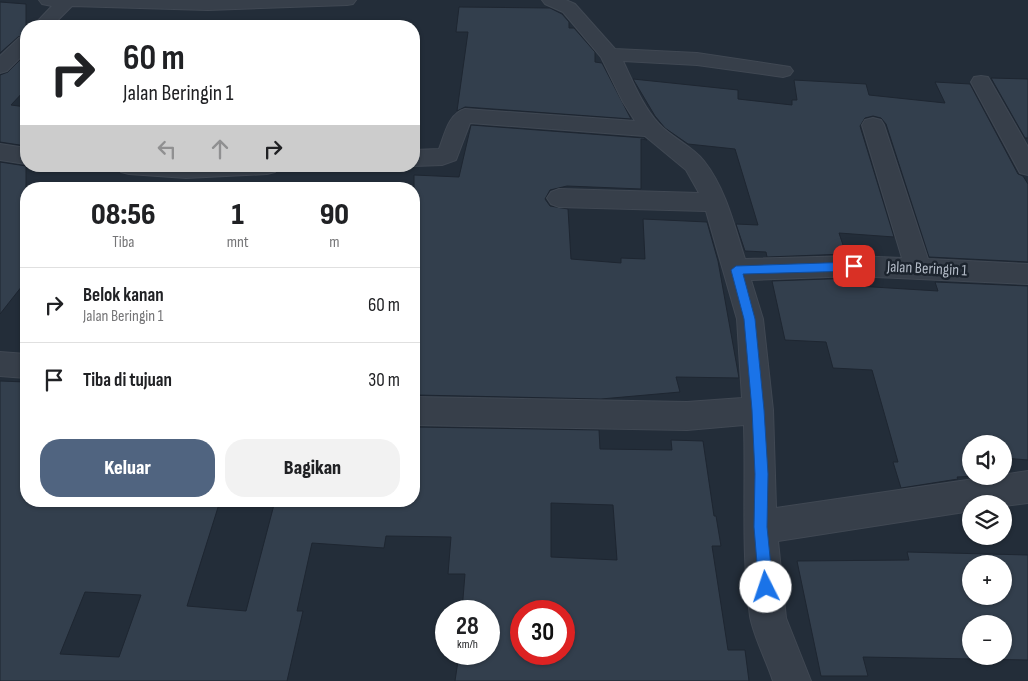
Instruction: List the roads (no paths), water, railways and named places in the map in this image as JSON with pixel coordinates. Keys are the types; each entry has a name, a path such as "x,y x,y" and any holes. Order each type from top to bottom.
{"street":[{"path":"48,0 182,2 347,0"},
{"path":"551,0 569,8 610,55 633,102 651,129 694,164 703,177 715,202 750,319 758,410 761,474 760,527 768,618 792,681"},
{"path":"48,20 67,1"},
{"path":"0,67 20,48"},
{"path":"610,55 646,54 747,65 783,71"},
{"path":"982,82 1028,167"},
{"path":"420,158 442,157 448,154 460,122 465,116 651,129"},
{"path":"873,125 918,268"},
{"path":"0,152 20,155"},
{"path":"559,198 715,202"},
{"name":"Jalan Beringin 1","path":"736,270 854,266 1028,274"},
{"path":"0,364 20,366"},
{"path":"420,410 570,415 687,416 758,410"},
{"path":"760,527 1028,487"}]}
